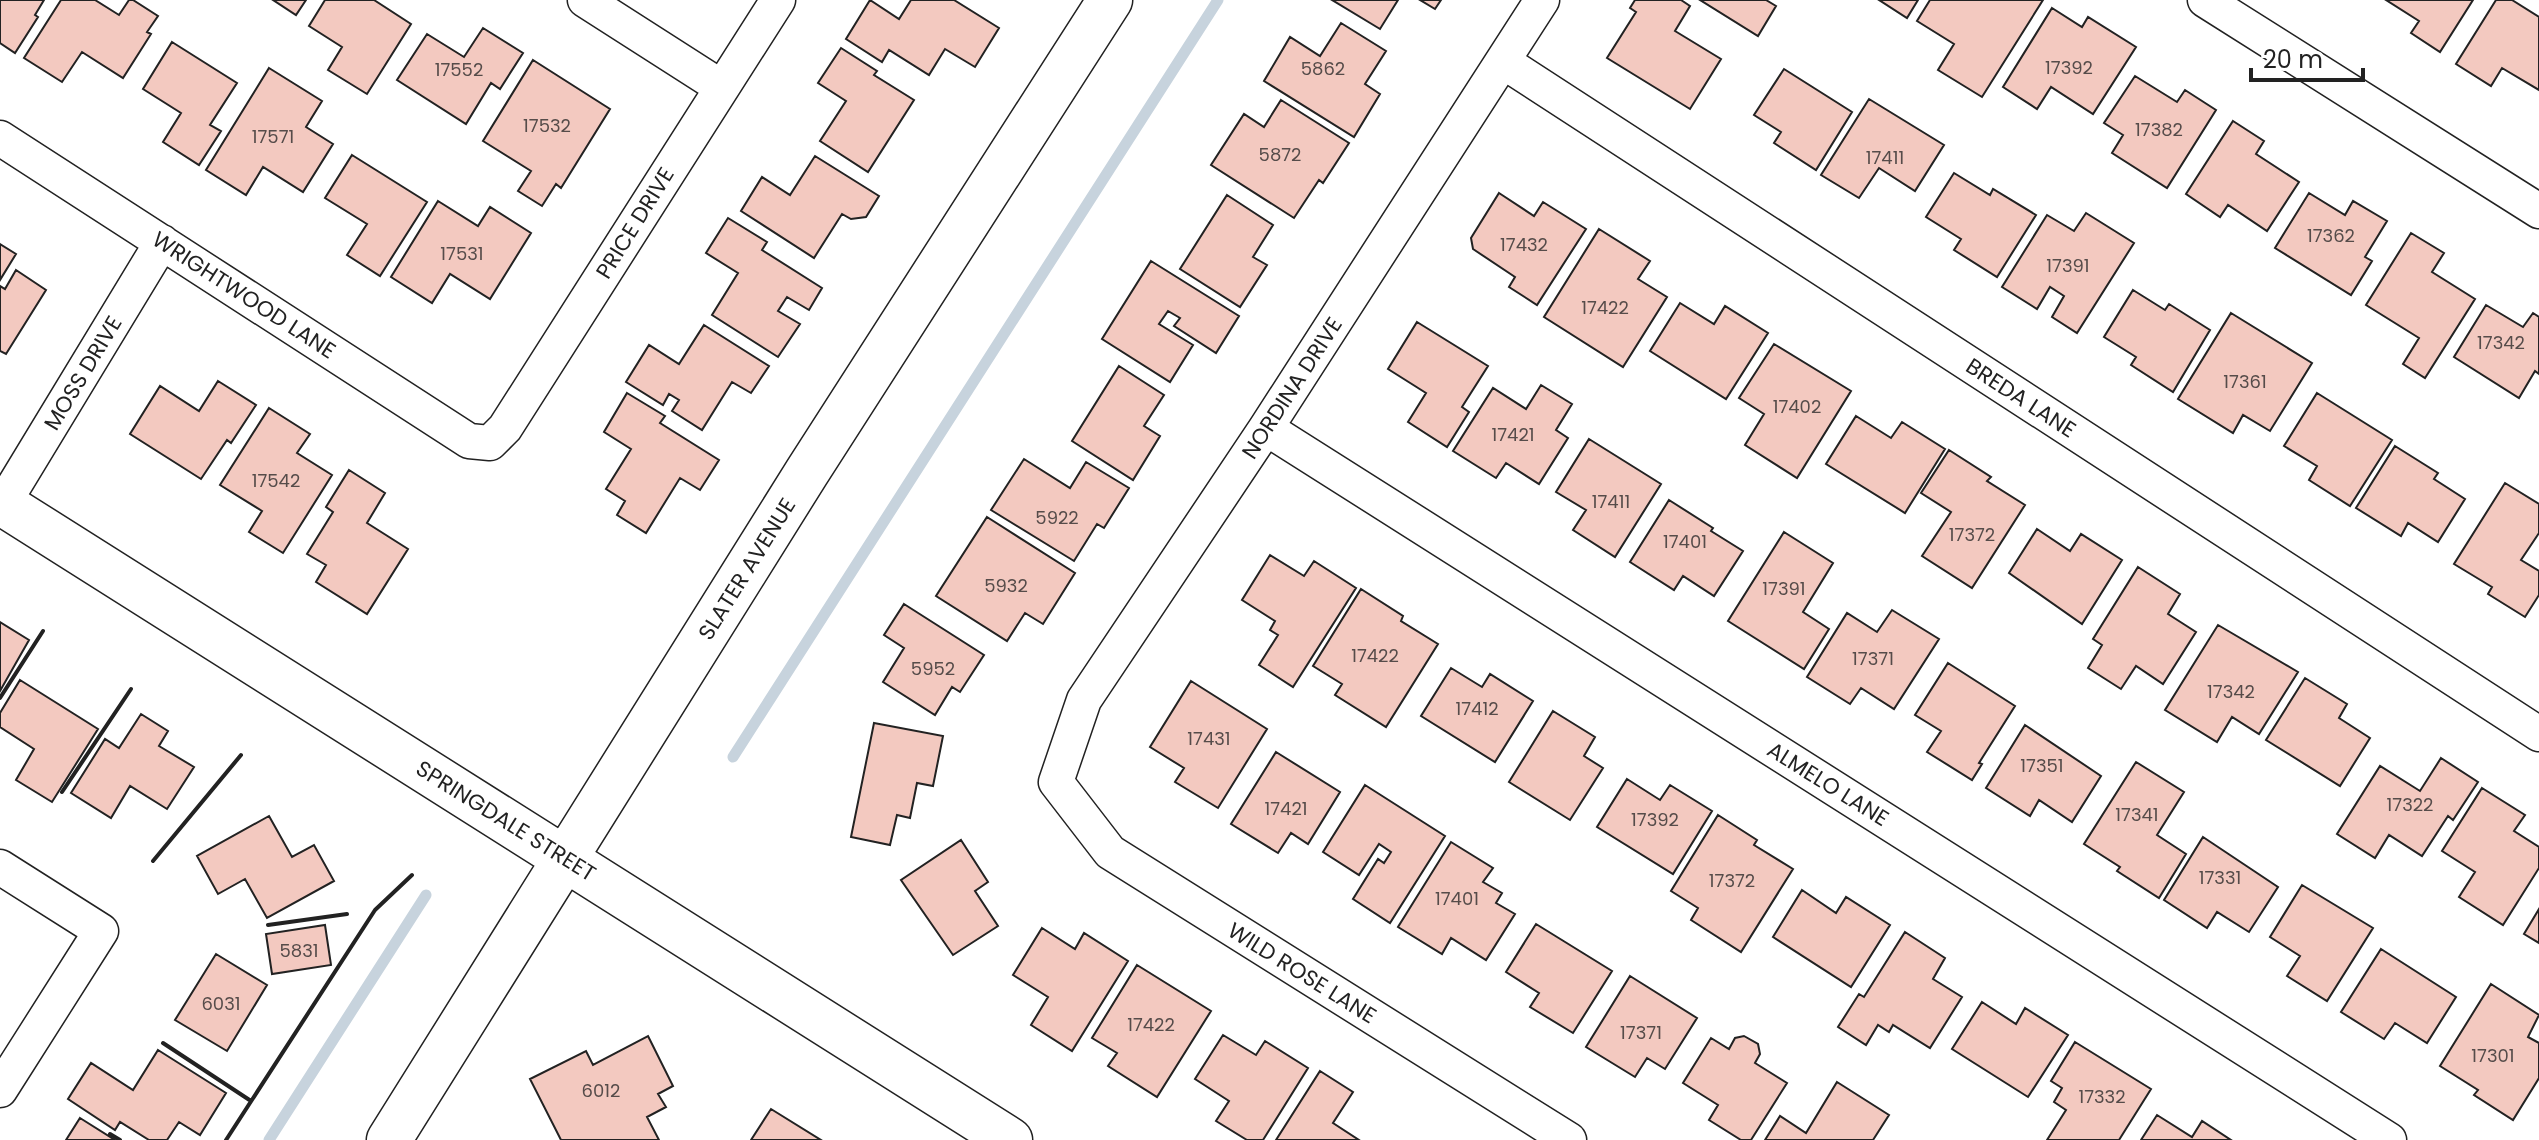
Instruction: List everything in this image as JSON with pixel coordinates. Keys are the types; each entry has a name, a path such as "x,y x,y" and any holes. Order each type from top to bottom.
{"street":[{"path":"585,0 721,87"},
{"name":"PRICE DRIVE","path":"490,443 505,428 778,0"},
{"name":"SLATER AVENUE","path":"389,1140 807,472 1110,0"},
{"name":"NORDINA DRIVE","path":"1056,782 1084,700 1266,428 1542,0"},
{"path":"2205,0 2539,211"},
{"name":"BREDA LANE","path":"1504,62 2539,734"},
{"name":"WRIGHTWOOD LANE","path":"0,138 469,441 490,443"},
{"name":"MOSS DRIVE","path":"2,503 162,242"},
{"name":"ALMELO LANE","path":"1266,428 2389,1140"},
{"name":"SPRINGDALE STREET","path":"2,503 1010,1140"},
{"name":"WILD ROSE LANE","path":"1056,782 1110,852 1569,1140"},
{"path":"0,867 101,931 0,1090"}],"building":[{"path":"0,0 44,0 35,15 38,17 15,53 0,43"},
{"path":"61,0 95,0 119,15 129,0 133,0 158,16 147,32 151,34 123,78 82,52 62,82 24,58"},
{"path":"273,0 306,0 296,15"},
{"path":"325,0 374,0 411,24 367,94 328,70 342,47 309,26"},
{"path":"870,0 899,19 911,0 954,0 999,28 975,67 945,49 929,75 889,50 882,62 846,39"},
{"path":"1332,0 1398,0 1380,29"},
{"path":"1420,0 1441,0 1435,9"},
{"path":"1635,0 1681,0 1690,6 1675,31 1721,59 1690,109 1607,58 1636,12 1630,8"},
{"path":"1700,0 1766,0 1776,6 1758,36"},
{"path":"1879,0 1918,0 1907,18"},
{"path":"1930,0 2043,0 1982,97 1938,70 1954,44 1917,21"},
{"path":"2386,0 2473,0 2440,52 2411,33 2419,21"},
{"path":"2496,0 2512,0 2539,17 2539,90 2502,68 2491,86 2456,64"},
{"path":"2052,8 2082,27 2088,17 2136,47 2093,114 2051,87 2037,109 2003,87"},
{"path":"1341,23 1386,51 1365,84 1380,94 1354,137 1264,81 1290,37 1320,56"},
{"path":"483,28 523,53 500,89 491,83 466,124 397,80 427,34 464,57"},
{"path":"172,42 237,83 210,125 221,131 199,165 163,142 181,113 143,89"},
{"path":"841,48 877,71 874,75 914,100 868,172 820,141 846,101 818,83"},
{"path":"533,60 610,109 561,188 556,184 542,206 518,191 531,171 483,141"},
{"path":"269,68 322,101 306,127 333,144 303,192 263,167 246,195 206,170"},
{"path":"1784,69 1852,112 1816,170 1774,143 1781,132 1754,115"},
{"path":"2135,76 2177,102 2185,90 2216,110 2167,188 2112,153 2123,135 2104,123"},
{"path":"1869,99 1944,145 1915,191 1879,168 1859,198 1821,175"},
{"path":"1281,100 1349,143 1323,183 1319,180 1294,218 1211,165 1244,114 1264,127"},
{"path":"2233,121 2264,141 2256,154 2299,182 2267,231 2228,205 2220,217 2186,194"},
{"path":"352,155 427,202 380,276 347,255 367,224 325,198"},
{"path":"815,156 879,196 866,217 851,219 842,214 814,258 741,211 762,177 790,195"},
{"path":"1954,173 1990,195 1993,189 2036,215 1997,277 1954,250 1961,239 1926,217"},
{"path":"1499,193 1534,216 1543,202 1586,229 1537,305 1509,287 1515,277 1473,249 1471,238"},
{"path":"2309,193 2345,215 2353,201 2387,221 2365,257 2372,261 2351,295 2275,248"},
{"path":"1227,195 1273,225 1253,257 1267,265 1240,307 1180,269"},
{"path":"438,201 478,226 490,207 531,233 490,299 450,274 432,303 391,277"},
{"path":"2086,213 2134,243 2077,333 2052,317 2064,296 2050,287 2037,309 2002,287 2047,215 2074,231"},
{"path":"728,218 767,242 762,250 822,288 809,310 787,297 778,311 800,324 778,357 712,315 738,273 706,253"},
{"path":"1599,229 1650,261 1638,279 1667,297 1623,367 1544,317"},
{"path":"2411,233 2444,253 2432,272 2475,299 2425,378 2403,364 2419,338 2366,305"},
{"path":"0,244 16,254 0,280"},
{"path":"1151,261 1239,316 1216,353 1174,326 1180,318 1168,311 1159,324 1193,345 1170,382 1102,339"},
{"path":"16,270 46,290 6,354 0,351 0,286 5,289"},
{"path":"2133,290 2165,310 2169,304 2210,330 2173,392 2131,365 2136,357 2104,337"},
{"path":"1680,303 1714,324 1725,306 1768,333 1726,399 1650,351"},
{"path":"2486,305 2523,327 2533,313 2539,317 2539,374 2535,371 2519,398 2454,357"},
{"path":"2231,313 2312,363 2270,431 2243,415 2233,433 2178,399"},
{"path":"1417,322 1488,366 1462,407 1469,412 1447,447 1408,422 1426,393 1388,369"},
{"path":"704,325 769,366 751,393 732,382 702,430 672,411 679,400 669,394 663,405 626,382 649,345 679,364"},
{"path":"1774,344 1851,391 1797,478 1745,445 1764,414 1739,398"},
{"path":"1119,366 1164,395 1144,426 1160,436 1133,480 1072,441"},
{"path":"218,381 256,405 231,443 227,440 201,479 130,434 160,386 199,411"},
{"path":"1541,385 1572,404 1556,430 1568,438 1539,484 1506,463 1496,478 1453,451 1493,388 1526,409"},
{"path":"627,393 665,416 660,423 719,460 700,490 680,478 646,533 617,515 625,501 606,489 631,449 604,432"},
{"path":"2317,393 2392,440 2350,506 2309,480 2317,466 2284,446"},
{"path":"269,408 310,434 297,453 332,475 283,553 249,532 262,511 220,485"},
{"path":"1856,416 1891,438 1902,422 1945,449 1905,513 1826,464"},
{"path":"1589,439 1661,484 1615,557 1573,530 1586,510 1556,492"},
{"path":"2395,446 2438,473 2434,479 2465,499 2438,542 2408,523 2401,536 2356,508"},
{"path":"1949,450 1991,477 1987,481 2025,505 1972,588 1922,556 1951,512 1921,493"},
{"path":"1024,459 1070,488 1086,462 1129,488 1104,528 1097,524 1074,561 991,510"},
{"path":"349,470 385,493 367,523 408,549 367,614 316,582 326,565 307,554 333,512 326,507"},
{"path":"2505,483 2539,504 2539,533 2521,560 2539,571 2539,595 2525,617 2488,594 2492,587 2454,564"},
{"path":"1669,500 1743,551 1714,596 1683,576 1674,590 1630,562"},
{"path":"987,517 1075,573 1043,624 1025,613 1007,641 936,596"},
{"path":"2037,529 2070,551 2081,534 2122,560 2082,624 2009,573"},
{"path":"1784,532 1833,563 1803,612 1829,629 1804,669 1728,621"},
{"path":"1270,555 1304,576 1314,561 1356,588 1293,687 1259,665 1278,635 1270,630 1275,621 1242,600"},
{"path":"2138,567 2180,594 2168,614 2196,632 2163,684 2136,666 2121,689 2088,668 2102,645 2093,639"},
{"path":"1361,589 1403,616 1401,621 1438,644 1386,727 1335,695 1342,684 1313,666"},
{"path":"904,604 984,655 960,692 952,687 935,715 883,682 904,648 884,635"},
{"path":"1892,610 1939,639 1894,709 1861,688 1850,704 1807,677 1847,613 1877,632"},
{"path":"0,622 29,640 0,691"},
{"path":"2218,625 2298,672 2259,734 2232,717 2217,742 2165,710"},
{"path":"1948,663 2015,706 1979,763 1982,764 1972,780 1927,752 1941,731 1915,715"},
{"path":"1451,668 1482,687 1490,674 1533,701 1495,762 1421,716"},
{"path":"2305,678 2347,704 2339,718 2370,738 2340,786 2266,740"},
{"path":"20,680 98,729 52,802 16,780 34,749 0,727 0,713"},
{"path":"1191,681 1267,729 1218,808 1175,782 1184,768 1150,747"},
{"path":"1553,711 1595,737 1584,756 1603,768 1570,820 1509,782"},
{"path":"141,714 168,731 159,746 194,767 167,809 130,786 111,818 71,793 105,739 119,748"},
{"path":"874,723 943,736 933,786 917,783 910,818 897,815 890,845 851,837"},
{"path":"2025,725 2101,776 2072,822 2039,800 2030,816 1986,788"},
{"path":"1276,752 1340,792 1308,844 1291,833 1278,853 1231,824"},
{"path":"2441,758 2478,782 2453,820 2448,816 2422,856 2389,835 2375,858 2337,834 2380,766 2420,791"},
{"path":"2136,762 2184,792 2157,835 2186,854 2159,898 2117,871 2120,867 2084,844"},
{"path":"1627,779 1660,800 1670,785 1712,811 1673,874 1597,827"},
{"path":"1365,785 1445,836 1390,923 1353,899 1378,859 1384,863 1391,852 1379,844 1359,875 1323,852"},
{"path":"2482,788 2525,815 2514,831 2539,847 2539,868 2503,925 2459,897 2475,872 2442,851"},
{"path":"1718,815 1757,840 1754,845 1793,869 1741,952 1691,920 1698,908 1671,891"},
{"path":"269,816 292,857 314,845 334,881 267,918 245,879 218,894 197,856"},
{"path":"2203,837 2278,887 2249,932 2217,912 2207,928 2164,900"},
{"path":"961,840 988,882 975,891 998,926 953,955 901,880"},
{"path":"1451,842 1493,868 1483,882 1502,893 1496,903 1515,914 1486,960 1451,938 1442,954 1398,927"},
{"path":"2302,885 2373,928 2327,1001 2287,976 2300,956 2270,937"},
{"path":"1802,890 1836,913 1846,897 1890,925 1851,987 1773,937"},
{"path":"2539,909 2539,943 2524,934"},
{"path":"1536,924 1612,971 1573,1033 1530,1007 1539,993 1506,972"},
{"path":"325,925 331,965 272,974 266,934"},
{"path":"1042,928 1075,949 1084,933 1128,961 1072,1051 1031,1025 1048,997 1013,975"},
{"path":"1905,932 1945,958 1933,979 1962,997 1930,1048 1893,1025 1889,1032 1878,1025 1866,1045 1838,1027 1859,994 1864,997"},
{"path":"2381,949 2456,997 2427,1043 2395,1023 2384,1039 2341,1012"},
{"path":"216,954 267,985 227,1051 175,1020"},
{"path":"1137,965 1211,1011 1157,1097 1108,1066 1117,1053 1092,1038"},
{"path":"1630,976 1697,1018 1665,1069 1647,1058 1635,1077 1586,1047"},
{"path":"2491,984 2539,1015 2528,1037 2539,1043 2539,1078 2513,1120 2474,1095 2478,1090 2440,1066"},
{"path":"1982,1002 2016,1024 2025,1008 2068,1035 2028,1097 1952,1049"},
{"path":"1223,1035 1256,1055 1265,1041 1308,1068 1263,1140 1247,1140 1216,1121 1229,1101 1195,1079"},
{"path":"648,1036 673,1086 658,1094 666,1107 647,1117 659,1140 561,1140 530,1079 586,1051 593,1065"},
{"path":"1744,1036 1758,1044 1760,1054 1755,1063 1787,1083 1751,1140 1741,1140 1709,1120 1718,1105 1683,1083 1711,1038 1729,1049 1735,1038"},
{"path":"2075,1042 2151,1089 2119,1140 2047,1140 2066,1110 2054,1102 2062,1088 2051,1081"},
{"path":"158,1050 226,1093 200,1135 179,1122 167,1140 149,1140 120,1122 115,1130 68,1099 91,1063 133,1090"},
{"path":"1320,1071 1353,1092 1333,1123 1359,1140 1276,1140"},
{"path":"1837,1082 1889,1115 1873,1140 1765,1140 1780,1116 1806,1133"},
{"path":"771,1109 821,1140 751,1140"},
{"path":"2157,1115 2192,1137 2202,1121 2231,1140 2141,1140"},
{"path":"80,1118 115,1140 66,1140"}],"waterway":[{"path":"733,757 1218,0"},
{"path":"269,1140 426,895"}],"wall":[{"path":"0,698 43,631"},
{"path":"62,792 131,689"},
{"path":"153,861 241,755"},
{"path":"226,1140 375,910 412,875"},
{"path":"268,925 347,914"},
{"path":"163,1043 251,1101"},
{"path":"110,1134 120,1140"}]}
